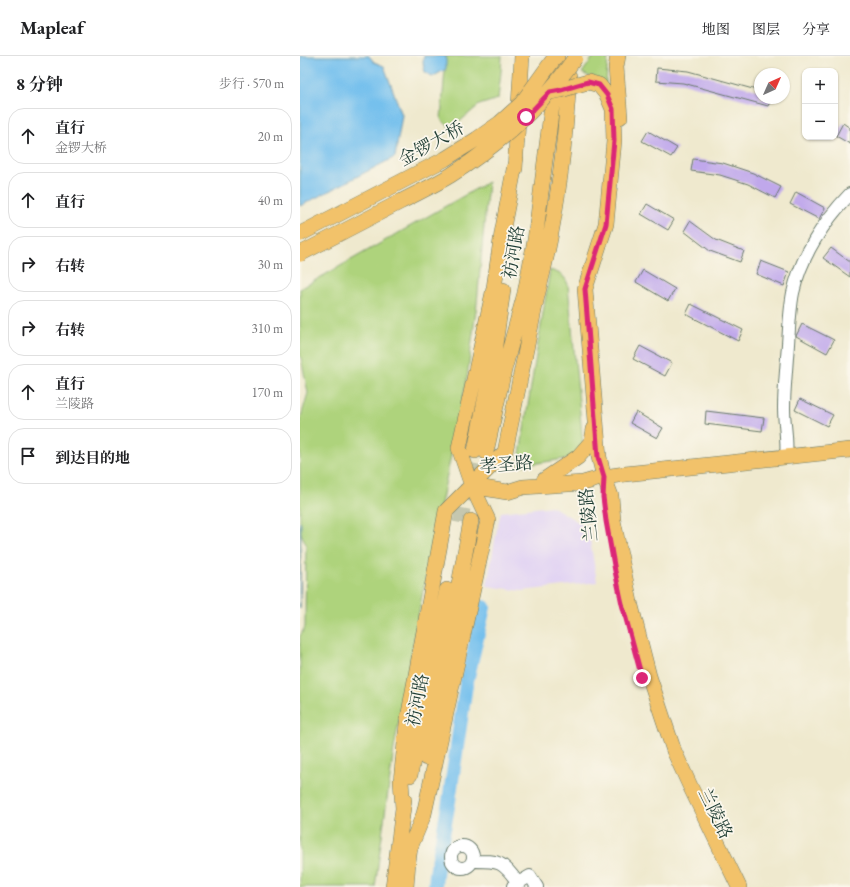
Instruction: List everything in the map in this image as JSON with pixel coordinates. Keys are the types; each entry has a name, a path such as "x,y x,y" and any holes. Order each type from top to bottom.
{"main road":[{"path":"516,56 520,93"},
{"name":"祊河路","path":"522,56 516,158 505,280 481,451 525,293 535,240 557,58"},
{"path":"604,477 608,457 592,290 599,256 610,223 621,111 616,68 618,56"},
{"path":"403,809 400,781 407,724 446,511 505,452 537,296 544,271 562,168 574,57"},
{"name":"金锣大桥","path":"300,254 450,176 484,153 510,131 546,96 574,57"},
{"name":"金锣大桥","path":"300,234 445,159 477,139 500,123 522,103 557,58"},
{"path":"546,96 588,82 599,85 607,95 613,109 614,141 606,224 585,289 598,457 604,477"},
{"name":"祊河路","path":"410,850 424,814 488,520 472,486 459,448 494,288 502,233 516,158"},
{"path":"544,171 544,271"},
{"path":"544,480 578,457 592,441 596,422"},
{"name":"孝圣路","path":"472,486 507,482 604,477 850,450"},
{"name":"孝圣路","path":"472,486 507,492 522,487 583,483 604,477 625,479 850,455"},
{"name":"兰陵路","path":"604,477 603,497 615,571 642,678 667,754 731,887"},
{"name":"兰陵路","path":"604,477 611,496 613,520 630,602 661,712 674,751 739,887"},
{"name":"祊河路","path":"393,887 403,809 465,522 410,850 406,887"}],"street":[{"path":"786,457 787,447 784,408 793,293 801,267 814,241 837,208 850,194"},
{"path":"472,861 500,862 509,870 515,885 530,876 537,887"}],"shaded area":[{"path":"552,506 588,528 597,582 522,591 487,586 501,512"}],"green space":[{"path":"446,56 502,56 498,99 479,105 451,129 441,119"},
{"path":"594,56 608,56 606,84 582,73"},
{"path":"488,182 477,303 467,378 421,601 394,748 375,887 300,887 300,636 305,627 306,544 300,531 300,420 308,393 300,353 300,289"},
{"path":"550,270 561,275 568,285 583,445 571,458 518,466"}],"water":[{"path":"300,56 369,56 374,62 384,66 402,115 395,157 300,206"},
{"path":"424,56 446,56 446,69 432,77 425,72 423,63"},
{"path":"300,522 301,523 300,609"}],"building":[{"path":"657,68 688,71 754,89 754,102 683,83 656,81"},
{"path":"843,123 850,128 850,144 838,137 838,132"},
{"path":"648,131 677,148 671,157 642,141"},
{"path":"693,159 723,163 753,173 781,187 775,198 748,184 720,175 691,171"},
{"path":"796,192 825,208 819,219 790,204"},
{"path":"647,204 674,220 668,230 641,214"},
{"path":"690,221 716,240 744,251 740,262 710,251 684,231"},
{"path":"831,248 850,262 850,277 823,258"},
{"path":"761,261 789,272 784,286 756,274"},
{"path":"643,270 675,289 668,301 636,282"},
{"path":"691,304 743,330 738,341 686,314"},
{"path":"802,324 834,340 827,353 796,336"},
{"path":"640,346 672,363 665,376 633,359"},
{"path":"800,399 833,415 827,426 795,410"},
{"path":"706,411 764,418 762,431 705,424"},
{"path":"636,412 663,428 657,438 630,423"}],"waterway":[{"path":"435,887 466,685 484,607"}],"tunnel":[{"path":"460,523 475,451"}],"route":[{"path":"526,117 550,92 588,82 599,85 607,95 613,109 614,141 606,224 585,289 598,457 604,477 603,497 606,521 622,604 642,678"}]}
